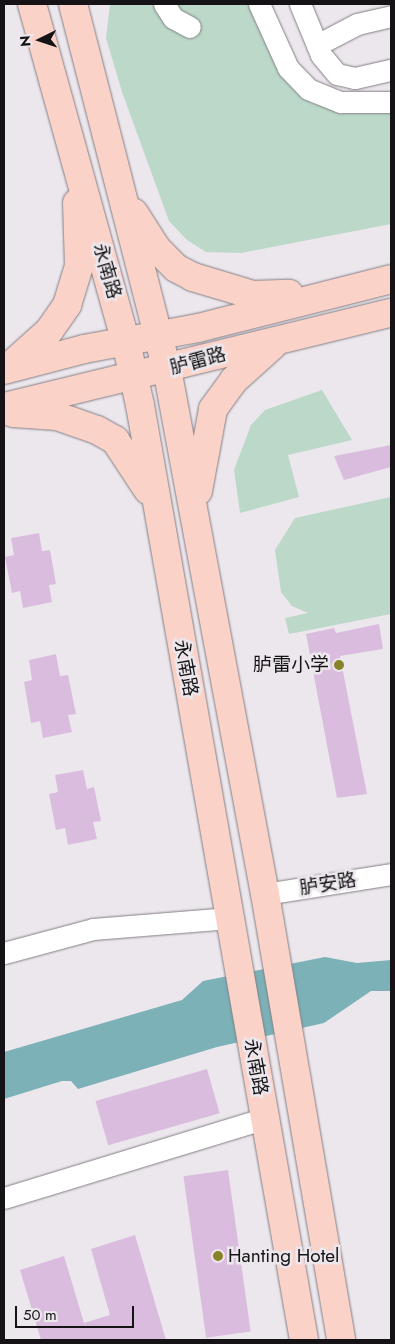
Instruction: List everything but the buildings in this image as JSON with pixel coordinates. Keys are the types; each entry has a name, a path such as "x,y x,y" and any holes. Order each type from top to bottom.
{"main road":[{"name":"永南路","path":"32,4 134,376 304,1340"},
{"path":"73,4 167,369 265,894 341,1340"},
{"path":"5,370 49,331 67,306 78,266 76,162"},
{"path":"120,187 157,249 176,268 193,277 253,295 335,294"},
{"name":"胪雷路","path":"5,370 335,294 391,279"},
{"name":"胪雷路","path":"4,407 167,369 391,313"},
{"path":"197,528 200,474 214,409 234,380 280,340"},
{"path":"4,413 56,416 114,440 134,465 157,508"}],"street":[{"path":"164,4 173,18 190,27"},
{"path":"259,4 288,68 308,89 340,102 389,101"},
{"path":"300,4 317,45 330,68 344,76 355,78 391,70"},
{"path":"317,45 357,24 391,16"},
{"name":"胪安路","path":"265,894 391,874"},
{"path":"4,953 93,929 230,918"},
{"path":"4,1198 265,1118"}],"green space":[{"path":"110,4 248,4 276,67 311,103 338,110 391,106 391,224 241,253 206,252 187,240 169,221 122,92 106,38"},
{"path":"322,390 352,440 288,455 299,497 240,513 234,470 251,425 265,410"},
{"path":"391,497 391,614 289,634 285,618 308,613 292,606 281,592 275,550 295,518"}],"water":[{"path":"325,957 357,963 391,960 391,991 371,991 324,1023 217,1047 78,1089 71,1081 62,1081 4,1099 4,1052 182,1000 203,981"}],"place":[{"name":"胪雷小学","path":"339,665"},
{"name":"Hanting Hotel","path":"218,1256"}]}
